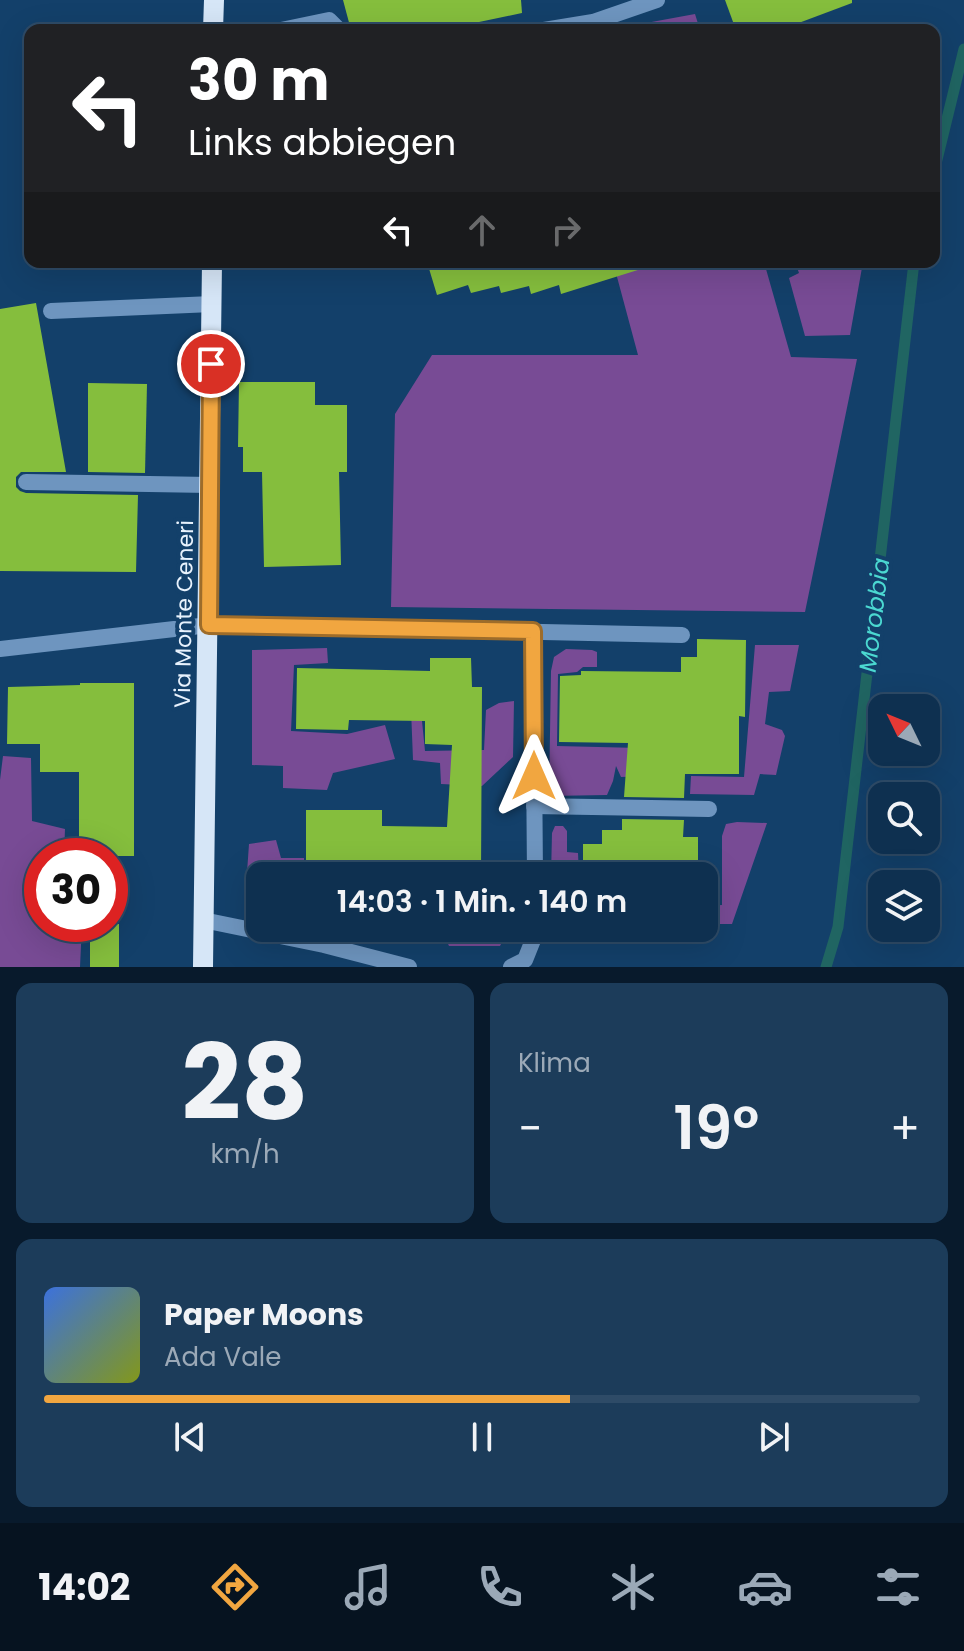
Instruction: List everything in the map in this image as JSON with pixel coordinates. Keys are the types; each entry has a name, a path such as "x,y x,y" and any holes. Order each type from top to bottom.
{"main road":[{"path":"213,24 214,0"},
{"name":"Via Monte Ceneri","path":"203,967 212,268"}],"street":[{"path":"581,24 657,0"},
{"path":"310,24 329,20 333,24"},
{"path":"51,311 212,304"},
{"path":"26,482 210,485"},
{"path":"0,649 209,625 682,635"},
{"path":"533,631 535,862"},
{"path":"534,806 709,809"},
{"path":"203,920 324,945 409,967"},
{"path":"511,967 525,960 532,942"}],"shaded area":[{"path":"695,14 698,24 641,24"},
{"path":"615,268 766,268 791,357 857,359 805,612 391,607 395,414 432,355 638,355"},
{"path":"797,268 862,268 850,335 805,336 789,278 799,273"},
{"path":"755,645 799,645 790,691 769,692 765,724 782,730 785,736 776,775 760,774 754,795 690,794 691,776 744,777"},
{"path":"327,648 328,663 294,665 291,731 347,734 385,725 395,759 333,773 327,790 283,788 283,766 252,765 252,650"},
{"path":"566,649 597,652 597,667 583,667 577,672 558,674 557,746 640,748 646,776 621,777 616,766 607,795 549,796 551,671 554,657"},
{"path":"514,701 513,757 482,786 441,784 440,763 413,760 411,709 421,711 425,751 484,750 486,710 499,703"},
{"path":"3,756 31,758 32,821 65,829 65,838 24,838 24,942 81,942 80,967 0,967 0,780"},
{"path":"767,823 732,924 718,924 718,905 722,905 722,836 726,824"},
{"path":"555,826 563,826 567,831 567,852 578,853 578,862 551,862"},
{"path":"276,840 281,858 304,858 304,862 248,862 249,844"},
{"path":"447,942 502,942 500,946 449,946"}],"building":[{"path":"343,0 521,0 522,13 470,24 349,24"},
{"path":"725,0 852,0 852,3 796,24 734,24"},
{"path":"429,268 641,269 561,294 559,285 531,294 529,286 501,293 499,286 471,293 468,285 437,295"},
{"path":"36,303 66,472 21,472 16,477 16,487 26,493 138,495 136,572 0,571 0,309"},
{"path":"239,382 315,382 315,405 347,405 347,472 339,472 341,565 264,567 262,472 243,472 243,447 238,447"},
{"path":"88,383 147,384 145,473 88,472"},
{"path":"697,639 746,640 745,717 739,716 739,774 685,774 684,798 624,797 628,743 559,742 560,676 581,675 581,671 681,672 681,657 697,657"},
{"path":"430,658 471,658 472,687 482,687 481,862 306,862 306,810 382,810 382,826 447,827 452,745 425,744 425,721 349,720 348,730 296,729 297,668 430,671"},
{"path":"134,683 134,856 128,856 128,838 79,838 79,772 40,772 40,744 7,744 8,687"},
{"path":"622,819 684,820 683,837 698,837 698,862 583,862 583,844 602,844 602,830 622,830"},
{"path":"90,942 119,942 119,967 90,967"}],"waterway":[{"name":"Morobbia","path":"940,147 964,49"},
{"name":"Morobbia","path":"826,967 838,927 913,268"}],"route":[{"path":"211,364 209,625 533,631 534,776"}]}
